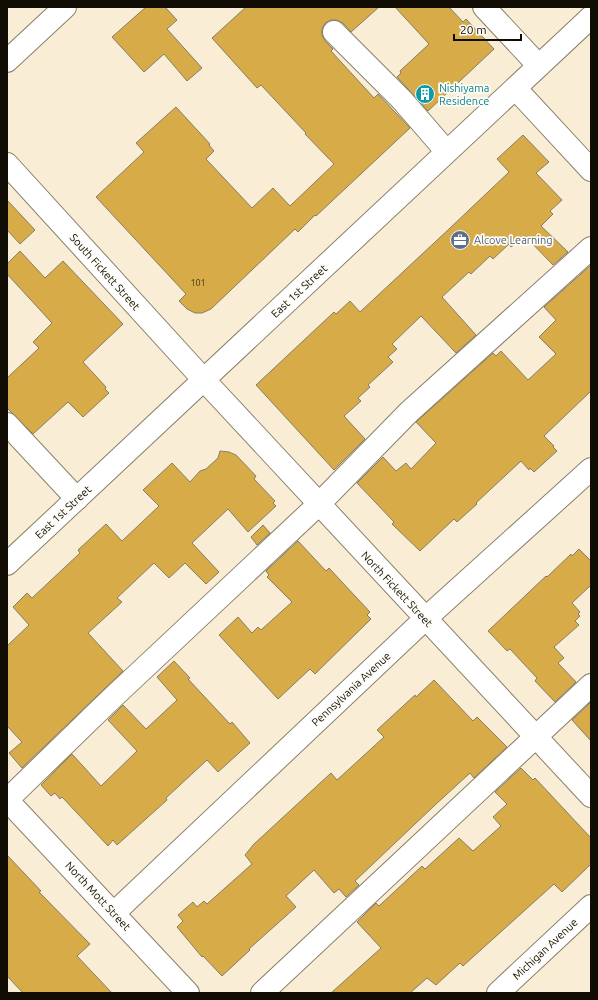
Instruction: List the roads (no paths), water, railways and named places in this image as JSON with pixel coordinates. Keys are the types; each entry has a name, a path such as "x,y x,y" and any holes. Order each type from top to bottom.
{"street":[{"path":"7,60 65,7"},
{"path":"484,7 539,66"},
{"name":"East 1st Street","path":"7,564 591,17"},
{"path":"334,32 402,100 447,152"},
{"path":"516,88 591,170"},
{"name":"South Fickett Street","path":"7,164 204,380"},
{"path":"7,800 108,702 319,504 408,412 591,248"},
{"name":"North Fickett Street","path":"204,380 591,796"},
{"path":"7,424 77,499"},
{"name":"Pennsylvania Avenue","path":"114,913 425,619 591,469"},
{"path":"262,993 591,686"},
{"name":"North Mott Street","path":"7,800 188,993"},
{"name":"Michigan Avenue","path":"498,993 591,906"}],"place":[{"name":"Nishiyama Residence","path":"425,94"},
{"name":"Alcove Learning","path":"460,240"}]}
